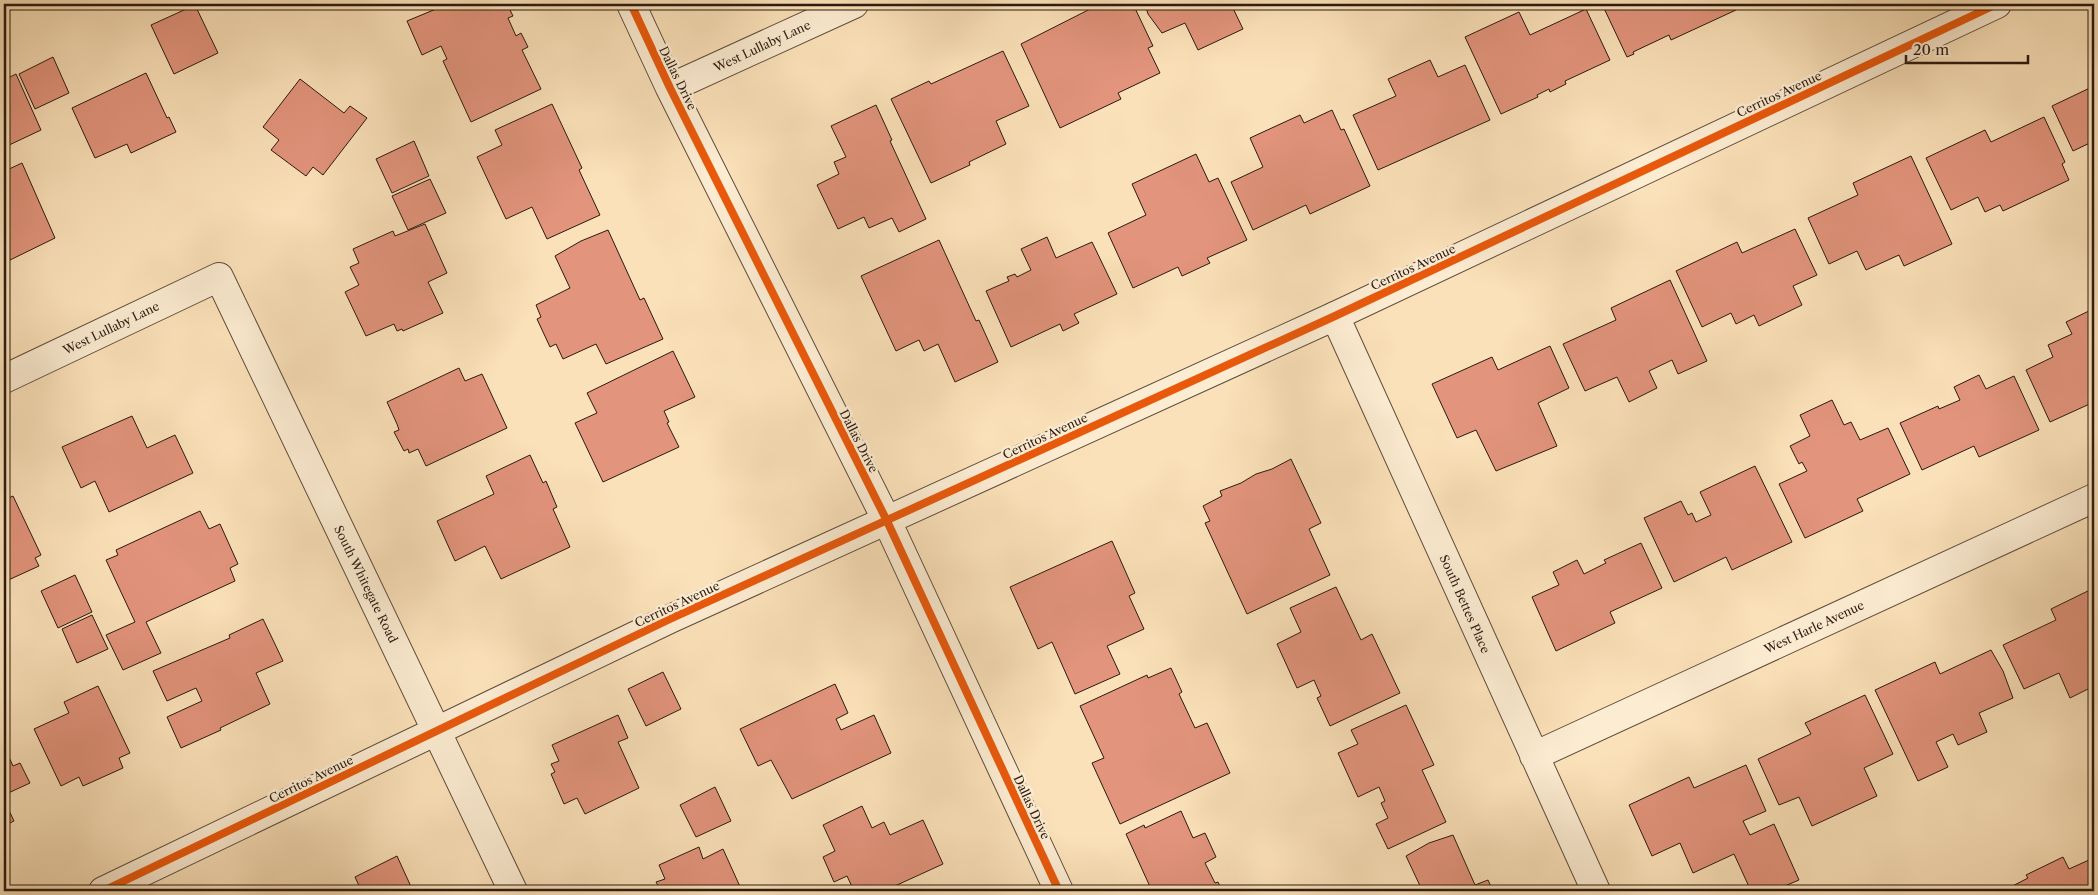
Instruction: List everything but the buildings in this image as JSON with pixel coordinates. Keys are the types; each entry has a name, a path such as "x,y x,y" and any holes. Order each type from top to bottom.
{"street":[{"name":"Dallas Drive","path":"631,4 670,88 887,521 1059,891"},
{"name":"West Lullaby Lane","path":"670,88 854,4"},
{"name":"Cerritos Avenue","path":"103,891 670,619 1335,316 1997,4"},
{"name":"West Lullaby Lane","path":"4,380 219,277"},
{"name":"South Whitegate Road","path":"219,277 513,891"},
{"name":"South Bettes Place","path":"1335,316 1596,891"},
{"name":"West Harle Avenue","path":"1534,756 2094,498"}],"cycle path":[{"path":"631,4 670,88 887,521 1059,891"},
{"path":"103,891 670,619 1335,316 1997,4"}]}
